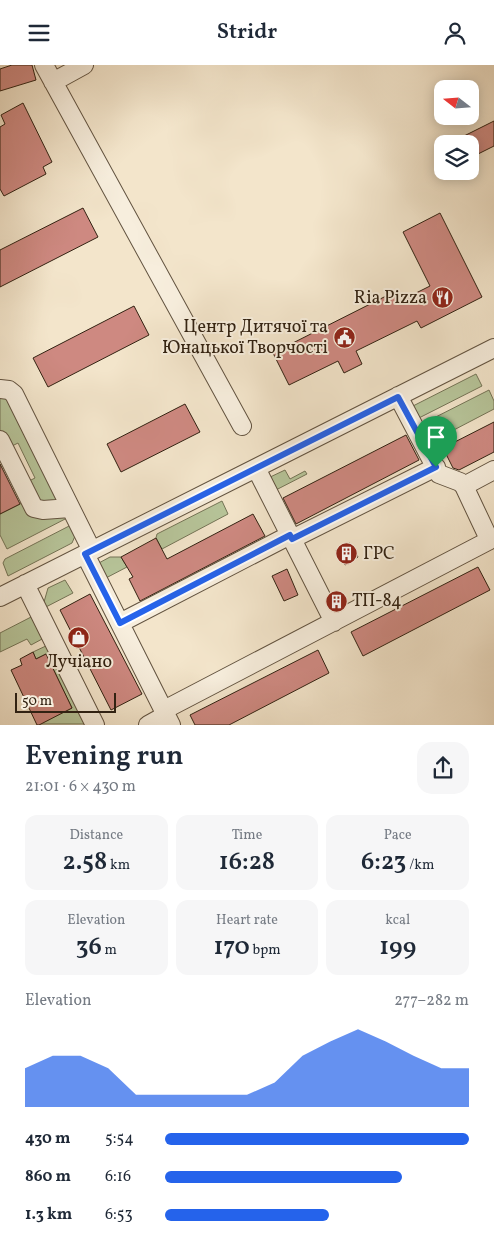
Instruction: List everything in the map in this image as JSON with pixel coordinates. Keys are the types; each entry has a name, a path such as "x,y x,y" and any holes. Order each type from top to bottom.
{"street":[{"path":"44,65 242,426"},
{"path":"53,82 84,65"},
{"path":"0,597 494,348"},
{"path":"0,389 9,390 14,394 70,507 120,623 167,717"},
{"path":"148,725 167,717 334,622 488,541 488,537 464,486 460,481 439,473 398,397"},
{"path":"0,441 34,508 43,510 70,507"},
{"path":"120,623 290,537 436,467"},
{"path":"256,468 334,622"},
{"path":"464,486 494,470"},
{"path":"25,585 95,725"}],"green space":[{"path":"476,374 482,386 415,420 409,408"},
{"path":"489,390 494,401 494,409 427,444 418,426"},
{"path":"4,394 63,505 44,507 25,483 35,478 18,443 8,448 0,432 0,395"},
{"path":"285,470 290,479 305,471 307,474 272,492 266,479"},
{"path":"26,501 69,517 7,549 0,535 0,514"},
{"path":"222,501 228,514 162,549 156,538 157,534"},
{"path":"73,524 75,536 72,543 8,576 3,563 5,559"},
{"path":"110,557 121,557 127,567 104,579 97,564"},
{"path":"65,580 73,593 42,609 48,588"},
{"path":"33,616 44,638 31,645 27,639 0,652 0,633"},
{"path":"48,645 88,724 39,724 72,708 46,654 36,659 33,652"}],"building":[{"path":"12,65 32,65 36,80 0,91 0,69"},
{"path":"23,103 52,162 43,167 46,174 4,196 0,189 0,127 5,124 1,115"},
{"path":"494,121 494,146 479,154 479,135 466,135"},
{"path":"83,208 98,237 0,287 0,250"},
{"path":"440,213 482,297 421,328 417,321 356,351 362,364 344,373 338,361 289,385 273,353 396,291 400,301 430,286 403,232"},
{"path":"134,306 149,335 48,387 33,358"},
{"path":"185,404 200,432 121,472 107,444"},
{"path":"494,422 494,452 459,470 453,468 443,448"},
{"path":"406,435 419,460 296,524 283,498"},
{"path":"0,464 20,504 0,514"},
{"path":"253,514 265,536 140,601 129,579 133,577 121,557 156,538 167,559"},
{"name":"ГРС","path":"350,543 358,557 345,565 336,550"},
{"path":"478,567 490,590 363,656 351,632"},
{"path":"287,569 298,595 284,601 272,576"},
{"path":"90,594 142,694 111,710 60,610"},
{"path":"318,650 329,673 229,725 195,725 190,715"},
{"path":"33,652 36,659 46,654 72,708 39,725 37,725 11,670 22,665 20,659"}],"place":[{"name":"Ria Pizza","path":"443,298"},
{"name":"Центр Дитячої та Юнацької Творчості","path":"344,337"},
{"name":"ГРС","path":"347,554"},
{"name":"ТП-84","path":"336,601"},
{"name":"Лучіано","path":"79,637"}],"route":[{"path":"398,397 436,467 292,539 290,535 120,623 85,554 398,397"}]}
